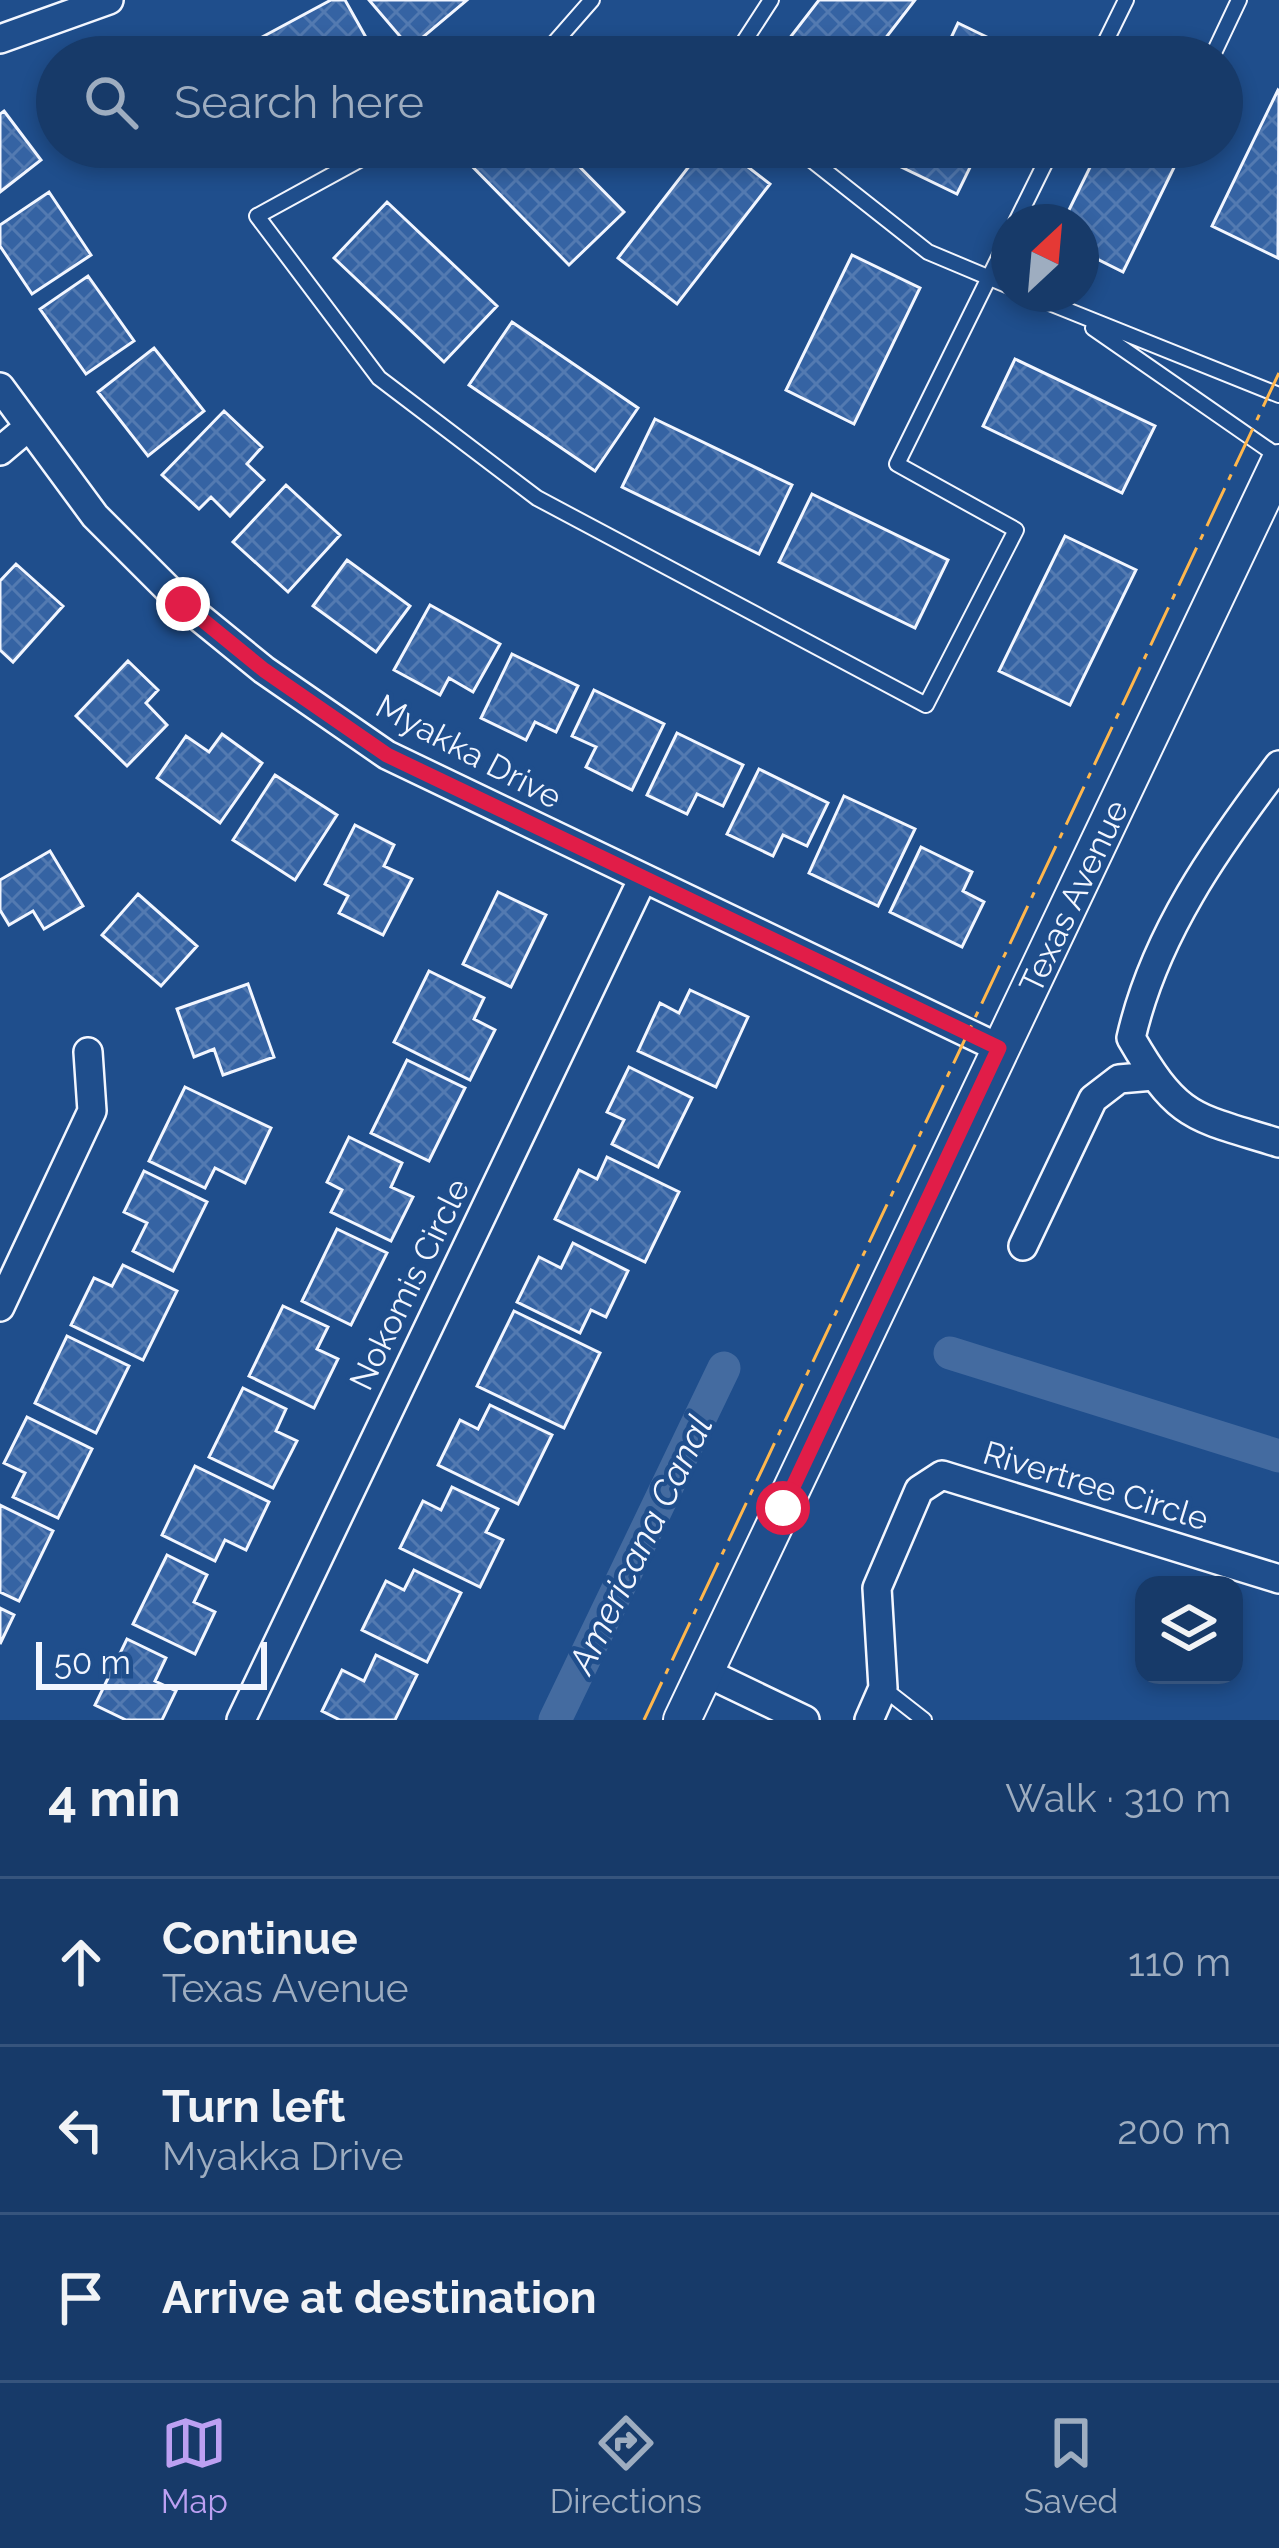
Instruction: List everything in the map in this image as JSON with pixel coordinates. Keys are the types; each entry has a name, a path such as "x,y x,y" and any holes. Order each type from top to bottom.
{"street":[{"path":"0,39 109,0"},
{"name":"Myakka Drive","path":"0,387 26,429 95,516 183,604 264,670 387,755 999,1048"},
{"path":"0,451 26,429"},
{"name":"Texas Avenue","path":"682,1720 1279,460"},
{"path":"1279,765 1191,892 1144,981 1131,1038 1153,1076 1190,1117 1279,1143"},
{"name":"Nokomis Circle","path":"241,1720 643,878"},
{"path":"0,1307 92,1111 88,1052"},
{"path":"1023,1246 1093,1100 1119,1079 1153,1076"},
{"name":"Rivertree Circle","path":"869,1720 883,1688 877,1588 919,1490 942,1475 1279,1579"},
{"path":"705,1672 806,1720"}],"lane":[{"path":"560,36 592,0"},
{"path":"748,36 771,0"},
{"path":"1108,36 1126,0"},
{"path":"1222,36 1239,0"},
{"path":"344,168 256,216 379,378 537,498 926,705 1016,530 897,464 991,274"},
{"path":"822,168 928,252 989,278"},
{"path":"1025,204 1043,168"},
{"path":"1069,312 1279,395"},
{"path":"1074,314 1279,460"},
{"path":"883,1688 924,1720"}],"building":[{"path":"331,0 345,0 365,36 264,36"},
{"path":"369,0 467,0 424,36 400,36"},
{"path":"819,0 915,0 887,36 791,36"},
{"path":"958,23 985,36 952,36"},
{"path":"1278,90 1278,258 1212,226"},
{"path":"4,111 36,153 36,164 0,192 0,114"},
{"path":"474,168 581,168 624,212 569,265"},
{"path":"688,168 749,168 770,184 677,304 618,258"},
{"path":"903,168 970,168 957,194"},
{"path":"1090,168 1174,168 1123,272 1099,260 1099,204 1072,204"},
{"path":"49,192 91,255 32,294 0,246 0,225"},
{"path":"387,202 497,306 444,362 334,258"},
{"path":"852,255 920,288 854,424 786,390"},
{"path":"88,276 134,341 86,374 40,309"},
{"path":"512,322 638,408 595,471 469,385"},
{"path":"154,348 204,411 148,456 98,392"},
{"path":"1015,359 1155,426 1122,493 983,426"},
{"path":"224,411 262,447 247,464 264,480 230,516 211,497 199,509 162,475"},
{"path":"655,419 792,485 759,554 622,487"},
{"path":"286,485 340,535 288,592 233,542"},
{"path":"812,494 948,560 915,628 779,562"},
{"path":"1065,536 1136,570 1070,705 999,671"},
{"path":"347,560 410,606 376,652 313,606"},
{"path":"16,564 63,606 13,662 0,650 0,581"},
{"path":"430,605 500,644 473,692 449,678 440,695 394,670"},
{"path":"512,654 578,686 556,732 535,722 526,740 481,718"},
{"path":"128,661 158,690 146,703 167,725 127,766 76,716"},
{"path":"594,690 664,724 632,790 586,767 596,747 572,736"},
{"path":"677,733 743,765 723,806 697,794 687,814 647,795"},
{"path":"222,734 262,763 220,823 157,778 186,736 209,752"},
{"path":"759,769 828,803 807,846 783,835 773,856 727,834"},
{"path":"275,775 337,815 295,880 233,840"},
{"path":"844,796 915,829 878,906 809,873"},
{"path":"355,825 394,845 384,866 412,879 383,935 339,913 348,896 325,884"},
{"path":"921,847 972,872 963,891 984,902 962,947 890,912"},
{"path":"50,851 83,906 44,929 33,911 9,925 0,910 0,880"},
{"path":"498,892 546,915 511,987 463,964"},
{"path":"138,894 197,946 161,986 102,935"},
{"path":"429,971 484,998 474,1019 495,1030 470,1080 394,1042"},
{"path":"248,984 274,1057 223,1075 214,1049 194,1057 177,1009"},
{"path":"690,990 748,1017 716,1087 638,1051 660,1003 679,1013"},
{"path":"407,1060 465,1088 429,1161 371,1133"},
{"path":"629,1067 692,1098 658,1167 612,1144 624,1120 607,1112"},
{"path":"185,1087 271,1128 245,1183 215,1168 205,1188 149,1161"},
{"path":"349,1137 402,1163 391,1187 413,1197 391,1241 331,1212 342,1190 327,1182"},
{"path":"607,1157 679,1192 645,1262 555,1219 579,1170 597,1179"},
{"path":"144,1171 207,1202 173,1271 133,1251 147,1223 124,1212"},
{"path":"337,1229 387,1253 351,1325 302,1301"},
{"path":"573,1243 628,1271 606,1317 591,1310 580,1333 517,1302 539,1257 561,1268"},
{"path":"123,1265 177,1291 143,1360 71,1325 94,1278 112,1286"},
{"path":"283,1306 328,1327 317,1349 338,1359 314,1408 249,1376"},
{"path":"514,1311 600,1353 564,1428 477,1386"},
{"path":"67,1336 129,1366 96,1433 35,1403"},
{"path":"243,1388 286,1409 276,1431 297,1441 273,1488 209,1457"},
{"path":"490,1405 552,1435 518,1504 438,1465 460,1420 478,1429"},
{"path":"27,1417 92,1449 58,1518 13,1497 25,1473 4,1463"},
{"path":"195,1466 269,1502 246,1550 225,1540 215,1561 162,1535"},
{"path":"452,1487 498,1509 486,1532 503,1540 480,1587 400,1548 423,1501 441,1510"},
{"path":"0,1505 53,1531 19,1601 0,1592"},
{"path":"167,1555 207,1575 194,1602 215,1612 195,1654 133,1624"},
{"path":"414,1570 461,1593 427,1662 362,1630 386,1581 404,1590"},
{"path":"0,1608 14,1615 0,1644"},
{"path":"127,1639 166,1658 155,1681 176,1691 162,1720 126,1720 95,1705"},
{"path":"376,1655 417,1675 395,1720 340,1720 322,1711 342,1670 364,1681"}],"waterway":[{"path":"950,1353 1279,1456"},
{"name":"Americana Canal","path":"555,1720 724,1368"}],"power":[{"path":"644,1720 1279,373"}],"route":[{"path":"183,604 264,670 387,755 999,1048 783,1508"}]}
